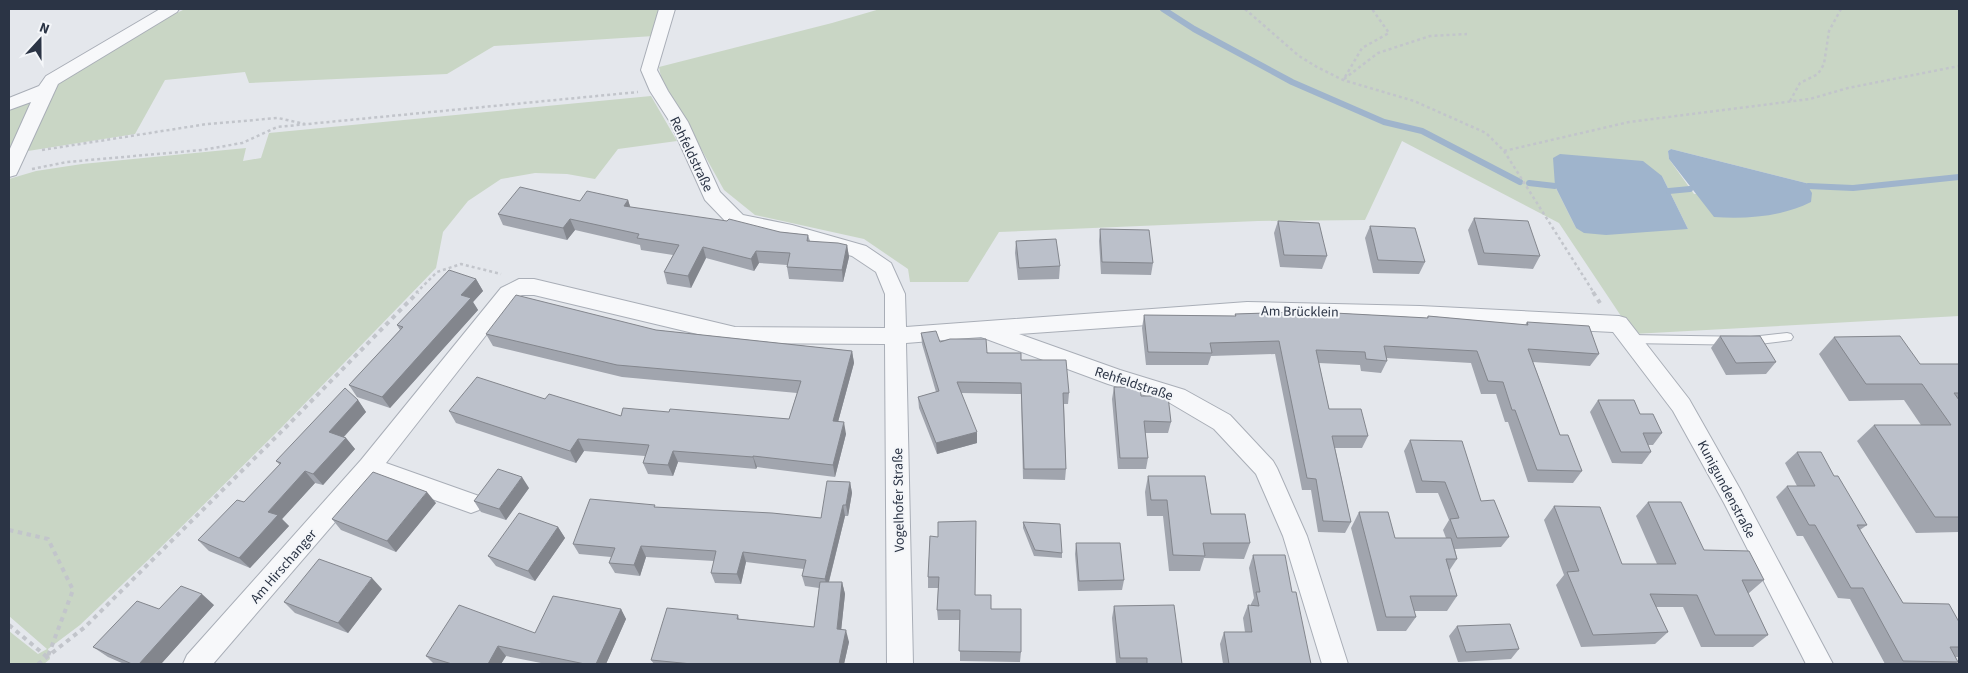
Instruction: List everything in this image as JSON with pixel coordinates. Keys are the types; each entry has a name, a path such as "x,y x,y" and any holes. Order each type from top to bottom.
{"street":[{"path":"9,171 45,90 52,80 171,9"},
{"name":"Rehfeldstraße","path":"667,9 649,70 678,122 712,195 737,221 792,232 859,251 884,268 895,294 895,336"},
{"path":"9,104 45,90"},
{"name":"Rehfeldstraße","path":"519,287 534,287 735,335 895,336 981,328 1021,345 1116,378 1177,396 1222,422 1265,468 1295,536 1334,664"},
{"name":"Am Hirschanger","path":"196,664 369,467 508,293 519,287"},
{"name":"Am Brücklein","path":"981,328 1247,310 1420,314 1624,332"},
{"name":"Kunigundenstraße","path":"1624,332 1681,405 1732,496 1820,664"},
{"name":"Vogelhofer Straße","path":"895,336 900,664"},
{"path":"369,467 471,503"}],"lane":[{"path":"1624,332 1751,340 1787,337"}],"path":[{"path":"1245,9 1299,56 1343,80 1414,101 1486,133 1504,151 1597,299 1624,332"},
{"path":"1343,80 1362,48 1389,33 1372,9"},
{"path":"1790,102 1800,82 1818,74 1824,64 1830,31 1841,9"},
{"path":"1343,80 1378,53 1430,36 1467,34"},
{"path":"1504,151 1629,122 1810,99 1848,88 1959,66"},
{"path":"28,170 67,162 202,150 242,144 277,128 659,90"},
{"path":"18,154 207,124 278,118 311,125"},
{"path":"38,664 92,620 286,427 437,272 461,264 511,276 519,287"},
{"path":"9,530 48,538 73,590 47,657"},
{"path":"9,625 47,657"}],"green space":[{"path":"185,9 664,9 654,36 494,46 447,74 249,83 245,72 165,80 135,134 28,151 44,100 55,85 160,21"},
{"path":"880,9 1959,9 1959,316 1633,334 1559,223 1402,141 1365,220 1258,221 999,232 968,282 910,282 908,269 864,239 755,215 724,190 661,77 659,67","holes":["1671,149 1806,183 1694,194 1669,159 1668,151","1662,176 1688,229 1576,228 1555,186 1555,179"]},
{"path":"651,96 677,141 618,149 595,179 567,174 535,173 501,179 468,201 443,232 436,268 282,427 80,625 48,649 50,659 44,664 9,664 9,631 38,654 47,649 9,616 9,179 36,171 82,164 246,148 243,161 261,158 269,133"},
{"path":"36,98 9,157 9,109"}],"water":[{"path":"1671,149 1806,183 1812,193 1811,202 1788,211 1764,216 1714,217 1669,159 1668,151"},
{"path":"1560,154 1643,161 1662,176 1688,229 1606,235 1584,233 1576,228 1555,186 1553,158"}],"building":[{"path":"520,187 580,201 587,191 628,200 624,206 727,221 729,219 780,232 808,235 807,241 847,245 842,270 787,267 790,253 756,251 751,259 703,247 688,276 664,272 679,245 637,238 639,234 570,219 563,228 498,214"},
{"path":"1474,218 1528,221 1540,256 1484,253"},
{"path":"1278,221 1319,223 1327,256 1284,255"},
{"path":"1370,226 1415,228 1425,262 1378,260"},
{"path":"1100,229 1149,230 1153,263 1102,262"},
{"path":"1056,239 1060,266 1019,268 1016,241"},
{"path":"449,270 476,279 461,295 471,298 382,397 349,385 403,327 397,325"},
{"path":"516,295 656,330 852,351 833,421 844,422 833,465 753,456 673,451 668,465 643,463 649,445 578,439 570,451 449,411 477,377 545,399 549,394 621,416 623,408 669,412 670,409 789,419 801,381 617,365 486,334"},
{"path":"1297,311 1428,318 1428,316 1528,325 1527,322 1589,326 1599,354 1528,349 1560,435 1568,435 1582,471 1537,470 1515,410 1512,410 1503,382 1488,381 1477,351 1384,346 1387,361 1366,359 1365,352 1316,350 1329,409 1361,409 1368,436 1332,436 1351,522 1323,521 1316,479 1307,478 1279,341 1210,343 1212,353 1148,352 1144,315 1236,316 1235,314"},
{"path":"936,331 940,342 950,339 986,339 987,353 1021,353 1021,360 1066,360 1069,393 1063,393 1066,469 1024,469 1021,383 957,382 977,432 936,443 918,397 939,391 921,333"},
{"path":"1720,336 1760,336 1776,362 1736,363"},
{"path":"1900,336 1920,364 1959,364 1959,393 1954,393 1959,400 1959,517 1935,517 1874,425 1951,425 1922,384 1866,384 1834,337"},
{"path":"1114,387 1140,387 1141,396 1168,396 1171,422 1144,421 1148,458 1120,458"},
{"path":"345,388 358,400 329,432 346,438 313,474 305,471 268,512 278,515 239,558 198,540 237,500 244,502 281,463 276,461"},
{"path":"1598,400 1634,400 1640,414 1653,414 1662,433 1643,433 1651,452 1621,452"},
{"path":"1410,440 1462,441 1481,501 1494,500 1509,537 1457,538 1450,519 1459,518 1445,482 1422,481"},
{"path":"1797,452 1821,452 1834,476 1838,476 1867,525 1857,525 1903,603 1949,604 1959,622 1959,647 1950,647 1958,662 1903,661 1863,588 1851,588 1815,525 1809,525 1787,486 1815,486"},
{"path":"498,469 522,477 499,509 474,501"},
{"path":"373,472 427,492 387,541 332,519"},
{"path":"1148,476 1205,476 1211,514 1245,514 1250,543 1203,543 1205,556 1173,555 1167,500 1151,500"},
{"path":"827,481 850,482 846,505 843,505 825,579 802,576 806,560 743,552 737,574 711,573 716,551 641,546 634,565 609,563 615,548 573,544 590,499 655,505 654,507 772,513 821,518"},
{"path":"1648,502 1681,502 1704,550 1749,551 1764,580 1742,580 1768,635 1715,635 1697,595 1650,594 1668,632 1593,635 1567,572 1579,571 1554,506 1600,507 1622,564 1676,564"},
{"path":"1359,512 1388,512 1395,538 1451,538 1457,559 1446,559 1457,596 1410,596 1416,617 1386,617"},
{"path":"519,513 558,527 528,571 488,556"},
{"path":"976,521 975,595 991,595 991,609 1021,609 1021,652 959,651 960,610 937,610 939,577 928,577 930,536 938,537 938,522"},
{"path":"1023,522 1060,524 1062,553 1035,550"},
{"path":"1076,543 1120,543 1124,580 1079,581"},
{"path":"1253,555 1285,555 1292,592 1296,592 1311,664 1229,664 1224,632 1252,632 1248,605 1259,606 1256,592 1260,592"},
{"path":"319,559 372,578 338,623 284,602"},
{"path":"820,582 842,582 837,629 846,630 839,664 692,664 651,660 667,608 738,615 737,619 814,627"},
{"path":"181,586 202,594 139,664 132,664 93,647 137,601 159,609"},
{"path":"553,596 621,609 596,664 585,664 498,646 488,664 452,664 426,656 459,605 535,633"},
{"path":"1174,605 1182,664 1147,664 1147,658 1120,658 1114,606"},
{"path":"1510,624 1519,649 1466,652 1457,626"}],"waterway":[{"path":"1163,9 1194,29 1292,82 1384,122 1422,131 1520,182"},
{"path":"1808,186 1853,188 1959,177"},
{"path":"1529,183 1555,186"},
{"path":"1669,191 1690,189"}]}
